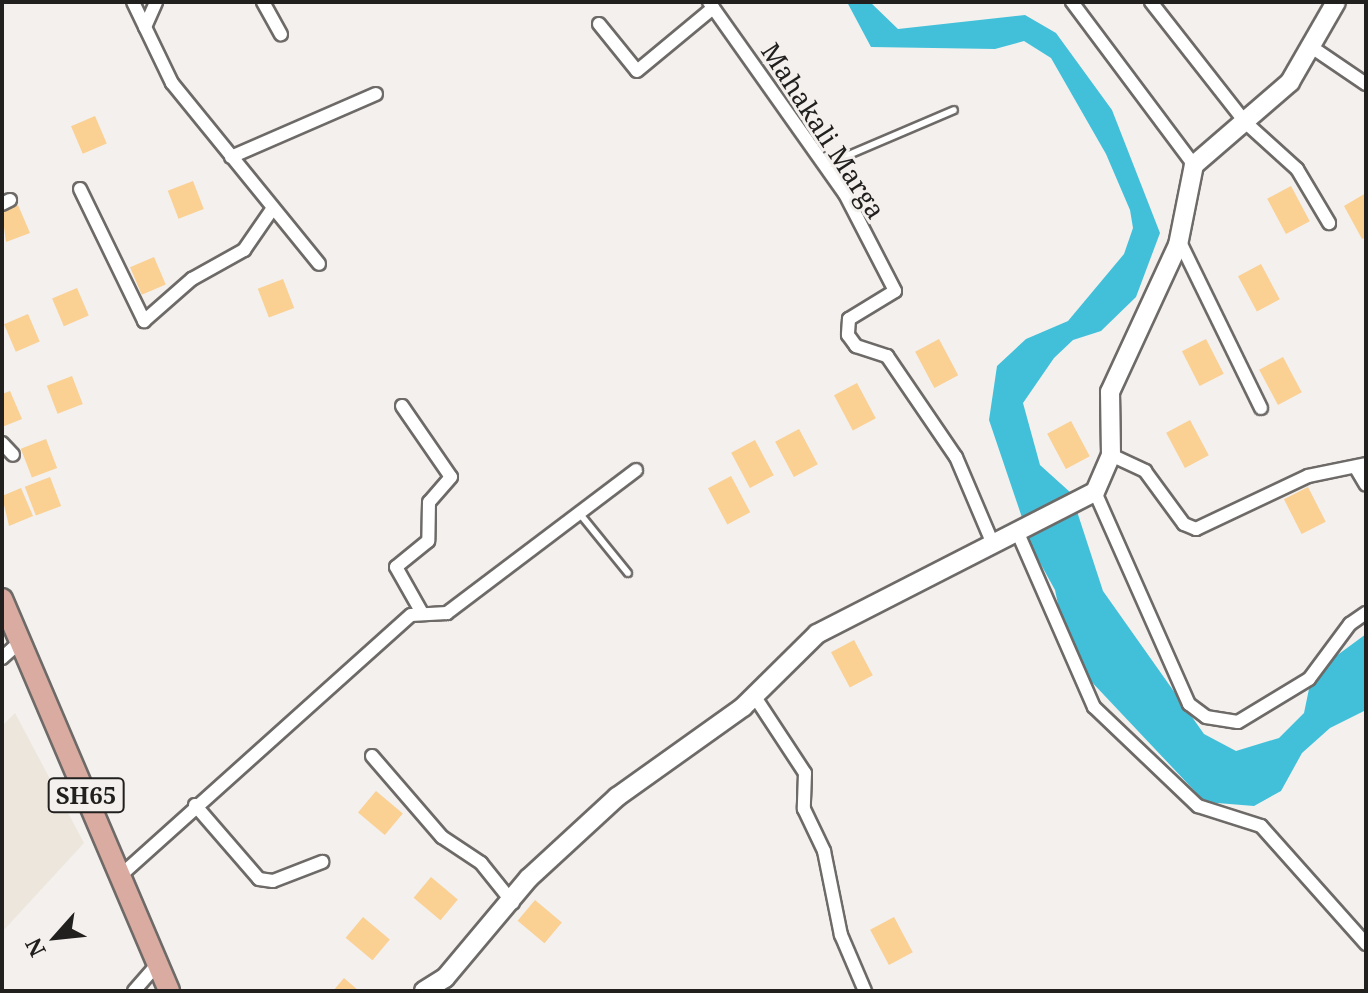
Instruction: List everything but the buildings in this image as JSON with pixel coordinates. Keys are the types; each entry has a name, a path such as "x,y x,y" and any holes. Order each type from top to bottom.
{"main road":[{"path":"424,991 445,978 513,903 529,878 617,797 755,697 817,634 1088,496 1111,455 1110,392 1179,240 1194,165 1290,82 1313,48 1336,2"},
{"name":"SH65","path":"2,599 169,991"}],"street":[{"path":"133,2 172,83 319,264"},
{"path":"145,27 156,2"},
{"path":"263,2 281,34"},
{"path":"1072,2 1194,165"},
{"path":"1151,2 1245,122 1297,169 1329,223"},
{"path":"599,24 637,71 711,5"},
{"name":"Mahakali Marga","path":"711,5 825,165 895,291 849,319 848,335 856,346 887,356 956,457 993,544"},
{"path":"1313,48 1366,84"},
{"path":"231,157 376,94"},
{"path":"80,189 144,321 192,279 244,250 273,208"},
{"path":"1179,240 1261,408"},
{"path":"402,406 451,477 429,502 428,541 396,567 422,613"},
{"path":"2,443 13,455"},
{"path":"1111,455 1145,471 1184,524 1196,529 1308,476 1362,467 1366,485"},
{"path":"121,875 340,673 411,615 447,613 636,470"},
{"path":"1088,496 1189,704 1206,717 1238,722 1309,679 1350,624 1366,613"},
{"path":"1020,529 1094,707 1198,806 1261,826 1366,944"},
{"path":"2,658 20,642"},
{"path":"755,697 805,773 804,809 824,851 841,935 865,991"},
{"path":"372,756 442,837 481,863 513,903"},
{"path":"195,805 259,879 273,881 322,862"},
{"path":"134,991 158,963"}],"lane":[{"path":"825,165 954,110"},
{"path":"579,512 628,573"}],"shaded area":[{"path":"15,713 84,843 2,932 2,726"}],"water":[{"path":"847,2 870,2 898,29 1025,15 1056,33 1112,110 1160,233 1136,297 1101,331 1073,340 1054,358 1023,403 1040,465 1071,493 1103,591 1204,734 1236,751 1279,738 1304,713 1310,684 1328,662 1366,634 1366,710 1330,728 1302,753 1281,791 1254,806 1205,802 1087,677 1066,642 1055,590 1033,550 989,420 997,366 1026,339 1068,321 1124,254 1133,228 1130,210 1106,154 1051,58 1024,41 995,49 871,47"}]}
